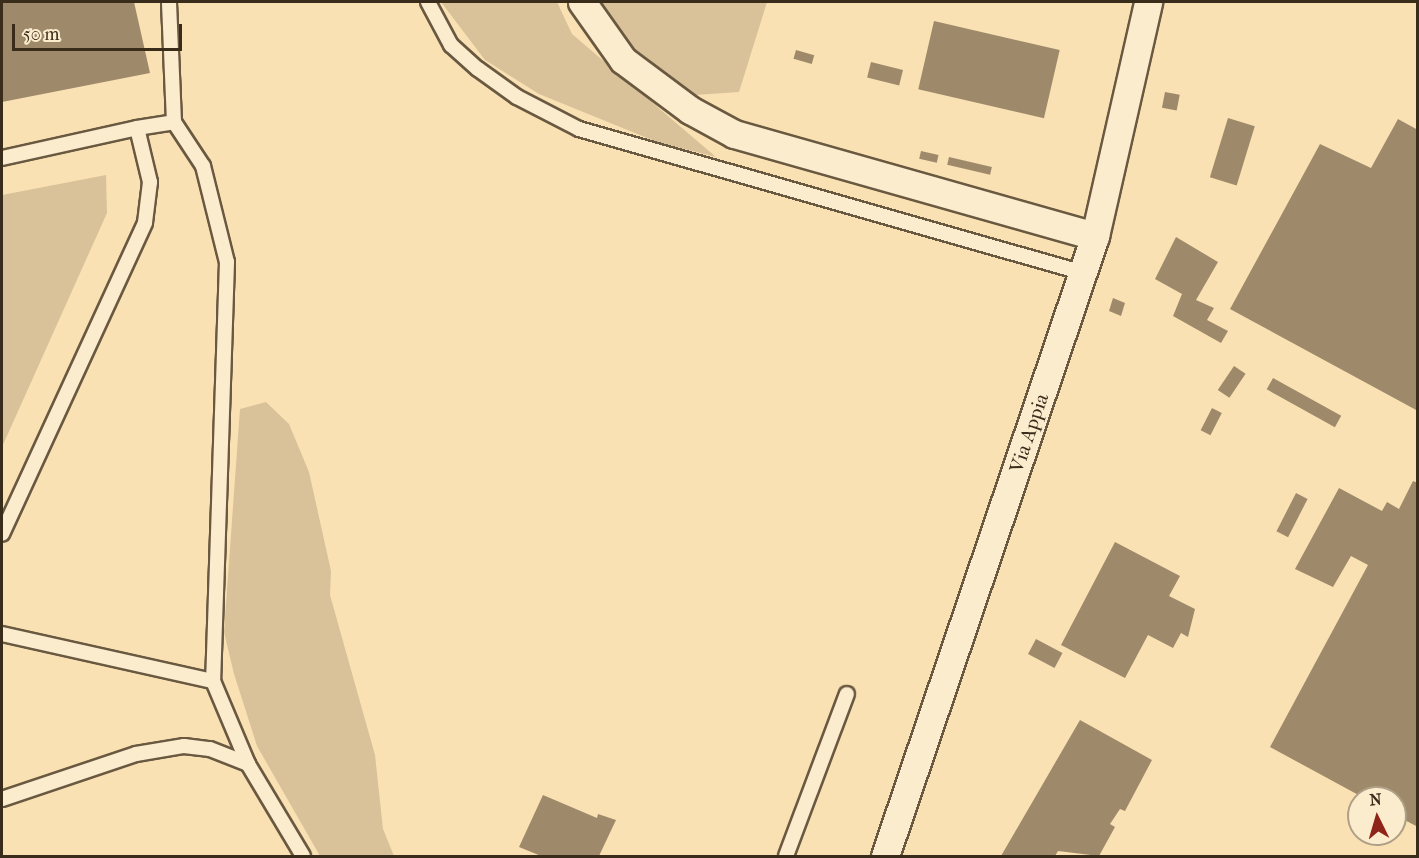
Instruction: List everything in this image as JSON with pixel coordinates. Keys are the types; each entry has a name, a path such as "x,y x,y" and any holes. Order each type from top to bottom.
{"street":[{"path":"582,2 623,60 690,110 734,134 1095,236"},
{"name":"Via Appia","path":"885,856 1084,273 1095,236 1148,2"}],"lane":[{"path":"170,2 174,122 203,166 227,262 213,681 248,764 303,856"},
{"path":"428,2 451,45 478,69 516,97 579,129 1084,273"},
{"path":"2,158 136,128 174,122"},
{"path":"2,534 145,223 150,182 136,128"},
{"path":"2,634 213,681"},
{"path":"786,856 847,694"},
{"path":"2,799 136,754 184,746 248,764"}],"shaded area":[{"path":"441,2 557,2 572,34 716,157 657,142 539,94 485,60"},
{"path":"600,2 767,2 739,92 695,95 627,43"},
{"path":"106,175 107,213 2,447 2,195"},
{"path":"266,402 289,424 309,472 331,571 330,595 375,755 383,829 394,856 320,856 257,746 234,674 224,632 240,409"}],"building":[{"path":"2,2 134,2 150,73 2,102"},
{"path":"934,21 1060,50 1044,118 918,89"},
{"path":"796,50 814,55 812,64 794,59"},
{"path":"871,62 903,70 899,86 867,78"},
{"path":"1165,92 1180,95 1177,111 1162,108"},
{"path":"1228,118 1255,126 1237,185 1210,177"},
{"path":"1398,119 1418,130 1418,411 1230,309 1320,144 1371,168"},
{"path":"921,151 939,155 937,163 919,159"},
{"path":"949,157 992,167 990,175 947,165"},
{"path":"1176,237 1218,262 1196,300 1214,308 1207,320 1228,331 1221,343 1173,316 1182,294 1155,279"},
{"path":"1113,298 1125,303 1121,316 1109,311"},
{"path":"1234,366 1246,374 1229,398 1218,390"},
{"path":"1273,378 1341,416 1335,427 1267,389"},
{"path":"1212,408 1222,413 1210,435 1201,430"},
{"path":"1413,481 1418,483 1418,827 1407,821 1407,786 1347,786 1347,789 1270,747 1368,565 1351,556 1333,587 1295,569 1339,488 1382,511 1387,502 1399,509"},
{"path":"1296,493 1308,499 1288,537 1276,531"},
{"path":"1115,542 1180,576 1169,596 1195,609 1188,637 1181,633 1173,648 1148,635 1125,678 1061,645"},
{"path":"1036,639 1062,653 1055,668 1028,654"},
{"path":"1080,720 1152,760 1125,811 1120,809 1110,824 1115,827 1099,856 1058,851 1055,856 1001,856"},
{"path":"543,795 597,818 598,814 616,820 599,856 541,856 519,847"}]}
